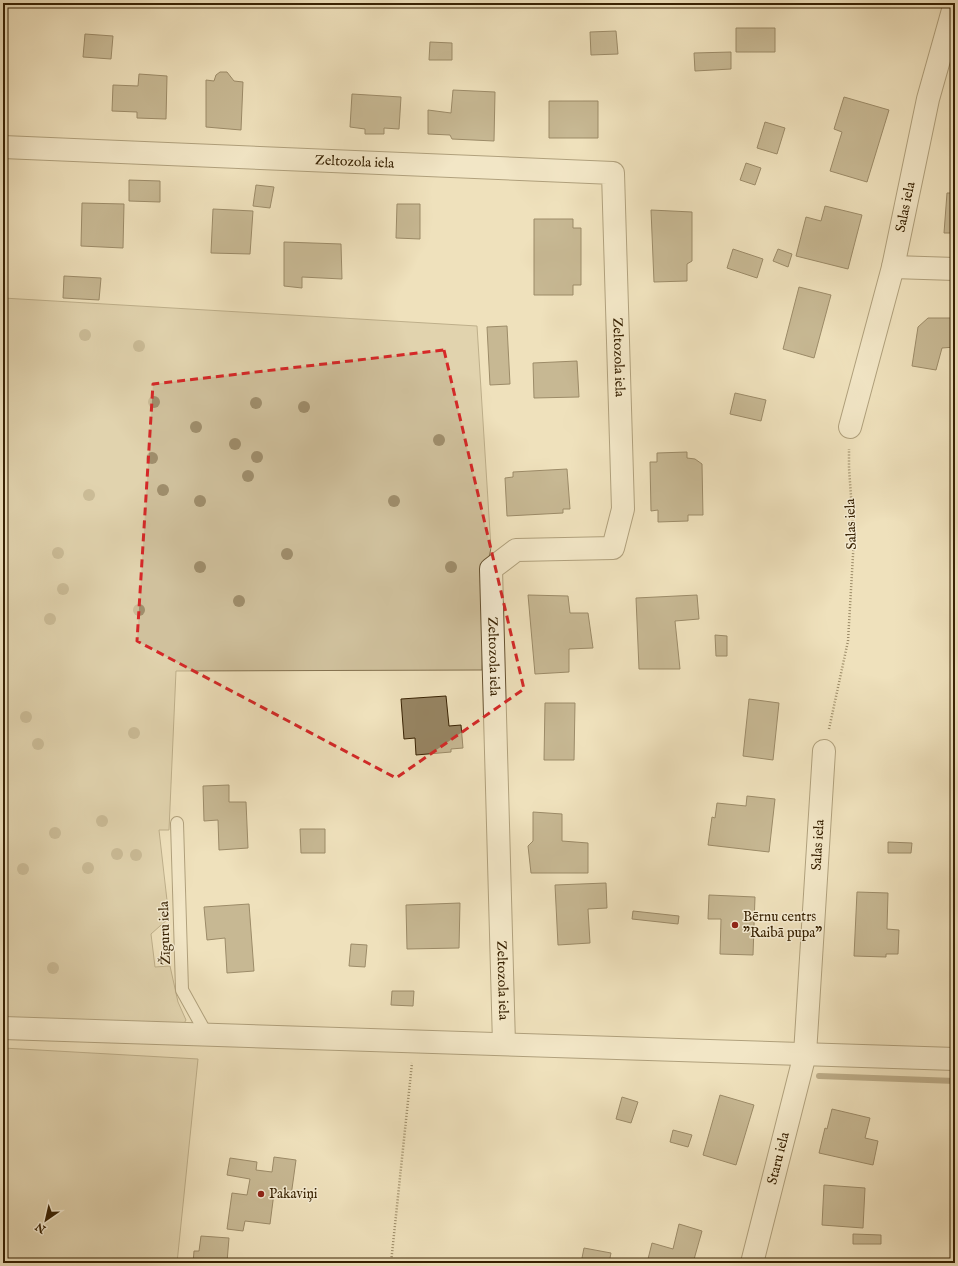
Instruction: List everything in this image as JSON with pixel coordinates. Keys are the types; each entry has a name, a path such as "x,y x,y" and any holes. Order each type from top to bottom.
{"street":[{"name":"Salas iela","path":"850,427 893,267 928,99 955,3"},
{"name":"Zeltozola iela","path":"3,147 613,173 623,509 613,548 516,550 491,569 504,1044"},
{"path":"893,267 955,269"},
{"name":"Salas iela","path":"805,1054 824,751"},
{"path":"3,1028 955,1059"},
{"name":"Staru iela","path":"752,1263 805,1054"}],"lane":[{"name":"Žīguru iela","path":"177,823 182,990 207,1035"}],"path":[{"name":"Salas iela","path":"824,751 848,641 854,538 849,468 850,427"},
{"path":"391,1263 414,1041"}],"highlighted area":[{"path":"444,350 524,689 396,778 137,641 153,384"}],"shaded area":[{"path":"3,298 477,326 491,548 484,581 482,670 176,671 169,830 159,830 169,918 151,934 155,967 170,966 178,1002 186,1020 183,1025 3,1019"},
{"path":"3,1048 198,1059 177,1263 3,1263"}],"building":[{"path":"736,28 775,28 775,52 736,52"},
{"path":"616,31 618,54 591,55 590,32"},
{"path":"85,34 113,36 111,59 83,57"},
{"path":"430,42 452,43 452,60 429,60"},
{"path":"731,52 731,69 695,71 694,53"},
{"path":"220,72 227,72 234,81 243,82 241,130 206,127 206,80 214,81 216,75"},
{"path":"139,74 167,76 166,119 137,118 137,112 112,111 113,85 138,86"},
{"path":"453,90 495,92 494,141 452,139 450,135 428,134 428,110 451,113"},
{"path":"352,94 401,97 399,129 384,128 384,134 365,134 365,129 350,127"},
{"path":"844,97 889,110 867,182 830,171 842,132 834,129"},
{"path":"549,101 598,101 598,138 549,138"},
{"path":"765,122 785,128 777,154 757,148"},
{"path":"746,163 761,168 755,185 740,180"},
{"path":"129,180 160,181 160,202 129,201"},
{"path":"256,185 274,187 270,208 253,206"},
{"path":"947,193 955,193 955,233 944,233"},
{"path":"82,203 124,204 123,248 81,246"},
{"path":"397,204 420,204 420,239 396,238"},
{"path":"825,206 862,215 848,269 796,256 806,217 821,221"},
{"path":"213,209 253,211 250,254 211,253"},
{"path":"651,210 692,212 692,261 687,264 687,281 654,282"},
{"path":"534,219 573,219 573,228 581,228 581,285 573,285 573,295 534,295"},
{"path":"284,242 341,244 342,279 302,277 302,288 284,286"},
{"path":"733,249 763,259 757,278 727,268"},
{"path":"778,249 792,254 788,267 773,261"},
{"path":"64,276 101,278 99,300 63,298"},
{"path":"799,287 831,295 814,358 783,349"},
{"path":"928,318 955,318 955,347 942,348 936,370 912,366 918,327"},
{"path":"507,326 510,384 490,385 487,327"},
{"path":"577,361 579,397 534,398 533,363"},
{"path":"735,393 766,400 761,421 730,414"},
{"path":"687,452 687,458 695,459 702,464 703,515 688,515 688,521 658,522 658,510 651,511 650,462 657,462 657,453"},
{"path":"567,469 570,509 563,509 563,513 507,516 505,478 513,477 513,472"},
{"path":"528,595 568,596 570,613 588,613 593,648 569,649 569,672 535,674"},
{"path":"697,595 699,619 675,621 680,669 639,669 636,598"},
{"path":"715,635 727,636 727,656 716,656"},
{"path":"446,696 449,726 461,725 463,748 451,749 451,752 416,755 415,738 404,739 401,699"},
{"path":"749,699 779,703 773,760 743,756"},
{"path":"545,703 575,703 574,760 544,760"},
{"path":"229,785 229,802 246,802 248,848 219,850 218,820 204,821 203,786"},
{"path":"747,796 775,799 769,852 708,845 712,817 715,818 717,803 746,806"},
{"path":"533,812 562,814 562,841 588,843 588,873 531,873 528,846 533,841"},
{"path":"300,829 325,829 325,853 301,853"},
{"path":"888,842 912,843 911,853 888,853"},
{"path":"606,883 607,908 588,909 590,943 558,945 555,885"},
{"path":"857,892 888,893 887,929 899,930 898,954 886,954 886,957 854,956"},
{"path":"709,895 755,897 753,955 720,954 721,919 708,919"},
{"path":"460,903 459,948 407,949 406,905"},
{"path":"249,904 254,971 227,973 225,938 207,940 204,907"},
{"path":"633,911 679,916 678,924 632,919"},
{"path":"351,944 367,945 365,967 349,966"},
{"path":"392,991 414,991 413,1006 391,1005"},
{"path":"720,1095 754,1105 736,1165 703,1155"},
{"path":"622,1097 638,1102 631,1123 616,1119"},
{"path":"832,1109 870,1118 865,1138 878,1141 873,1165 819,1153 825,1128 827,1129"},
{"path":"673,1130 692,1135 688,1147 670,1142"},
{"name":"Pakaviņi","path":"274,1157 296,1160 291,1196 274,1193 270,1224 245,1221 243,1231 227,1229 232,1193 247,1195 250,1179 227,1175 230,1158 257,1162 256,1170 272,1172"},
{"path":"824,1185 865,1188 863,1228 822,1225"},
{"path":"679,1224 702,1231 693,1263 647,1263 652,1243 673,1249"},
{"path":"853,1234 881,1235 881,1244 853,1244"},
{"path":"201,1236 229,1238 227,1262 216,1261 216,1263 193,1263 194,1251 199,1251"},
{"path":"584,1248 611,1253 609,1263 581,1263"}],"waterway":[{"path":"819,1076 955,1081"}],"place":[{"name":"Bērnu centrs \"Raibā pupa\"","path":"735,925"},
{"name":"Pakaviņi","path":"261,1194"}]}
